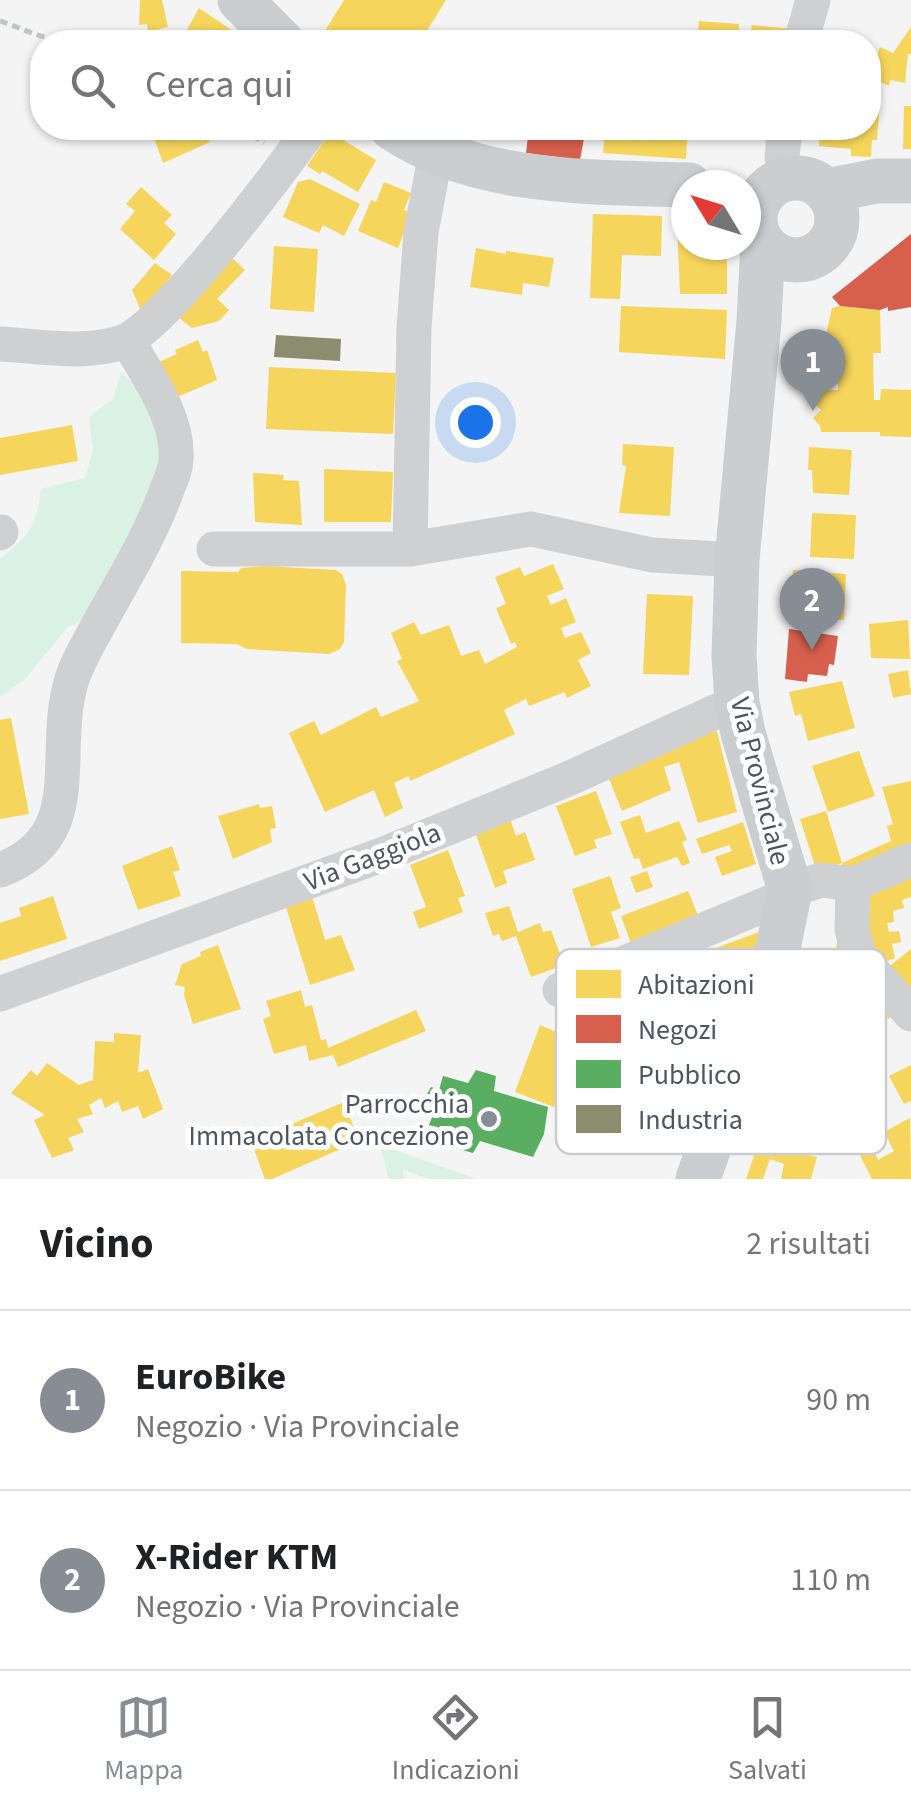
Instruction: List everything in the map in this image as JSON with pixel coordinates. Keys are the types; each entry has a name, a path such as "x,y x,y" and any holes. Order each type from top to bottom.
{"main road":[{"path":"240,0 270,30"},
{"path":"413,140 436,153 516,172 671,184"},
{"path":"780,211 882,199 907,182"},
{"name":"Via Provinciale","path":"778,949 790,890 754,776 737,702 734,656 738,560 760,321 780,211"},
{"name":"Via Provinciale","path":"698,1179 707,1154"}],"street":[{"path":"804,30 813,0"},
{"path":"0,344 88,348 128,340 156,317 222,243 303,140"},
{"path":"780,211 784,140"},
{"path":"410,549 415,308 421,232 436,153"},
{"path":"0,870 26,860 45,842 57,817 70,682 155,522 176,463 176,438 128,340"},
{"path":"214,549 410,549 531,529 652,555 738,560"},
{"name":"Via Gaggiola","path":"0,994 384,854 737,702"},
{"path":"658,949 790,890 820,880 852,884 911,860"},
{"path":"852,884 852,929 857,949"},
{"path":"886,986 911,1014"}],"path":[{"path":"0,21 30,31"}],"green space":[{"path":"121,372 141,391 161,436 162,477 88,617 67,628 24,680 0,697 0,559 30,530 41,489 85,478 93,451 89,417 113,399"},
{"path":"380,1145 477,1179 428,1179 403,1169 404,1179 389,1179"}],"building: Abitazioni":[{"path":"140,0 162,0 168,27 148,30 147,24 139,25"},
{"path":"344,0 446,0 427,30 325,30"},
{"path":"199,8 232,30 187,30"},
{"path":"699,21 739,24 739,30 698,30"},
{"path":"752,25 793,29 793,30 751,30"},
{"path":"911,27 905,83 890,80 889,86 881,82 881,47 893,53"},
{"path":"904,106 911,106 911,149 903,149"},
{"path":"155,140 209,140 210,142 163,163"},
{"path":"325,140 343,140 376,160 358,192 307,166"},
{"path":"604,140 687,140 686,159 603,153"},
{"path":"819,140 872,140 871,157 851,156 851,149 819,146"},
{"path":"310,179 360,204 344,236 323,225 319,233 283,217 298,182"},
{"path":"384,182 411,193 404,210 412,213 398,248 358,231 371,200 376,202"},
{"path":"141,187 172,215 164,223 176,234 154,260 120,229 135,211 126,204"},
{"path":"593,214 662,216 661,256 622,255 620,299 590,298"},
{"path":"274,246 318,249 314,312 270,309"},
{"path":"476,248 554,258 549,287 523,283 522,295 470,287"},
{"path":"228,254 245,270 217,299 229,310 219,321 192,328 175,315"},
{"path":"679,260 727,260 727,294 680,294"},
{"path":"155,263 172,275 142,313 132,290"},
{"path":"621,306 727,310 725,359 619,352"},
{"path":"832,308 880,310 881,353 873,353 874,400 880,400 881,389 911,390 911,437 880,436 880,432 821,432 813,418 821,410 813,402 820,396 820,390 838,390 838,384 817,383 817,349 823,347"},
{"path":"198,340 203,352 207,350 217,380 175,398 159,362"},
{"path":"269,367 396,373 393,434 266,429"},
{"path":"72,425 78,461 0,475 0,438"},
{"path":"623,444 674,447 670,516 619,513 626,466 622,465"},
{"path":"809,447 852,450 849,495 813,493"},
{"path":"324,469 393,472 391,522 324,522"},
{"path":"253,473 284,475 283,480 299,481 302,525 255,522"},
{"path":"812,513 856,515 854,559 810,557"},
{"path":"553,564 564,589 547,596 551,605 566,598 576,622 561,628 565,638 581,632 591,653 578,660 591,686 567,698 565,692 529,706 526,699 504,710 515,734 410,781 409,776 394,783 403,808 385,817 374,790 325,812 289,733 314,721 321,735 376,707 381,717 419,701 397,661 402,659 391,633 414,622 421,635 449,625 461,656 479,650 485,664 517,647 515,642 511,644 496,608 506,604 495,577 520,567 524,576"},
{"path":"241,568 336,570 342,574 346,585 344,642 340,649 329,654 247,649 236,644 181,643 181,571 238,572"},
{"path":"793,570 846,574 844,620 789,616"},
{"path":"647,594 693,596 689,675 643,674"},
{"path":"908,620 910,659 871,658 869,624"},
{"path":"908,670 911,694 893,698 888,674"},
{"path":"842,681 855,728 808,741 801,714 795,716 789,692"},
{"path":"11,718 29,814 0,819 0,720"},
{"path":"717,731 737,812 698,823 679,762 664,767 671,790 622,811 607,774 673,741"},
{"path":"859,751 875,796 828,812 812,766"},
{"path":"911,781 911,849 842,871 842,863 891,841 887,826 893,824 882,787"},
{"path":"596,791 612,834 594,840 597,848 575,856 556,806"},
{"path":"259,804 260,808 272,806 276,828 270,829 272,842 233,859 218,816"},
{"path":"826,811 842,863 817,872 800,819"},
{"path":"640,815 646,833 679,821 690,863 682,866 677,857 643,869 639,858 634,859 620,822"},
{"path":"510,819 516,836 525,832 535,860 503,871 507,883 495,888 475,832"},
{"path":"743,822 756,864 722,876 715,857 732,851 729,845 702,854 696,839"},
{"path":"172,846 180,870 173,872 181,896 138,910 122,866"},
{"path":"448,850 465,896 458,898 463,912 419,929 413,912 426,907 410,865"},
{"path":"647,871 653,887 636,893 630,877"},
{"path":"911,873 911,897 902,900 904,908 893,911 894,922 887,923 889,932 899,931 901,942 892,944 895,958 886,961 886,949 872,949 865,894"},
{"path":"610,876 621,908 611,912 620,938 591,947 572,889"},
{"path":"688,891 701,923 633,949 621,916"},
{"path":"53,896 67,939 0,961 0,923 21,916 19,908"},
{"path":"312,896 325,940 341,935 355,970 310,985 285,904"},
{"path":"509,906 518,932 540,923 543,932 551,930 558,949 556,968 531,977 516,936 502,941 499,934 493,936 485,913"},
{"path":"762,931 759,949 713,949"},
{"path":"839,935 851,949 836,949"},
{"path":"218,945 241,1009 193,1024 185,987 175,985 182,964"},
{"path":"911,949 911,999 886,971"},
{"path":"886,989 903,1008 886,1017"},
{"path":"301,990 305,1007 312,1005 321,1040 326,1039 328,1048 416,1010 426,1031 338,1067 333,1055 309,1061 306,1045 274,1054 263,1019 271,1016 266,1001"},
{"path":"540,1025 554,1031 556,1025 554,1107 515,1092"},
{"path":"114,1033 141,1035 138,1073 148,1069 163,1109 143,1119 138,1106 122,1112 118,1101 105,1108 101,1098 89,1105 93,1114 77,1119 84,1132 68,1138 74,1150 52,1158 34,1120 45,1115 11,1093 31,1070 37,1076 47,1063 79,1085 93,1080 95,1041 114,1042"},
{"path":"911,1065 911,1101 904,1104 889,1076"},
{"path":"344,1102 359,1141 265,1179 251,1141"},
{"path":"910,1118 911,1179 872,1179 859,1154 875,1154 878,1160 894,1151 886,1131"},
{"path":"755,1154 817,1157 811,1179 781,1179 784,1164 770,1159 763,1179 746,1179"}],"building: Negozi":[{"path":"528,140 584,140 580,160 526,153"},
{"path":"911,234 911,307 888,311 888,307 880,310 840,306 832,297"},
{"path":"789,629 838,636 834,665 829,664 827,676 808,674 807,682 785,679"}],"building: Pubblico":[{"name":"Parrocchia Immacolata Concezione","path":"476,1070 496,1076 494,1091 548,1107 544,1134 533,1157 480,1141 473,1153 455,1148 454,1133 429,1125 434,1112 424,1109 431,1087 439,1090 443,1076 468,1083"}],"building: Industria":[{"path":"276,335 341,339 340,361 274,357"}],"place":[{"name":"EuroBike","path":"813,411"},
{"name":"X-Rider KTM","path":"812,650"},
{"name":"Parrocchia Immacolata Concezione","path":"489,1119"}]}
